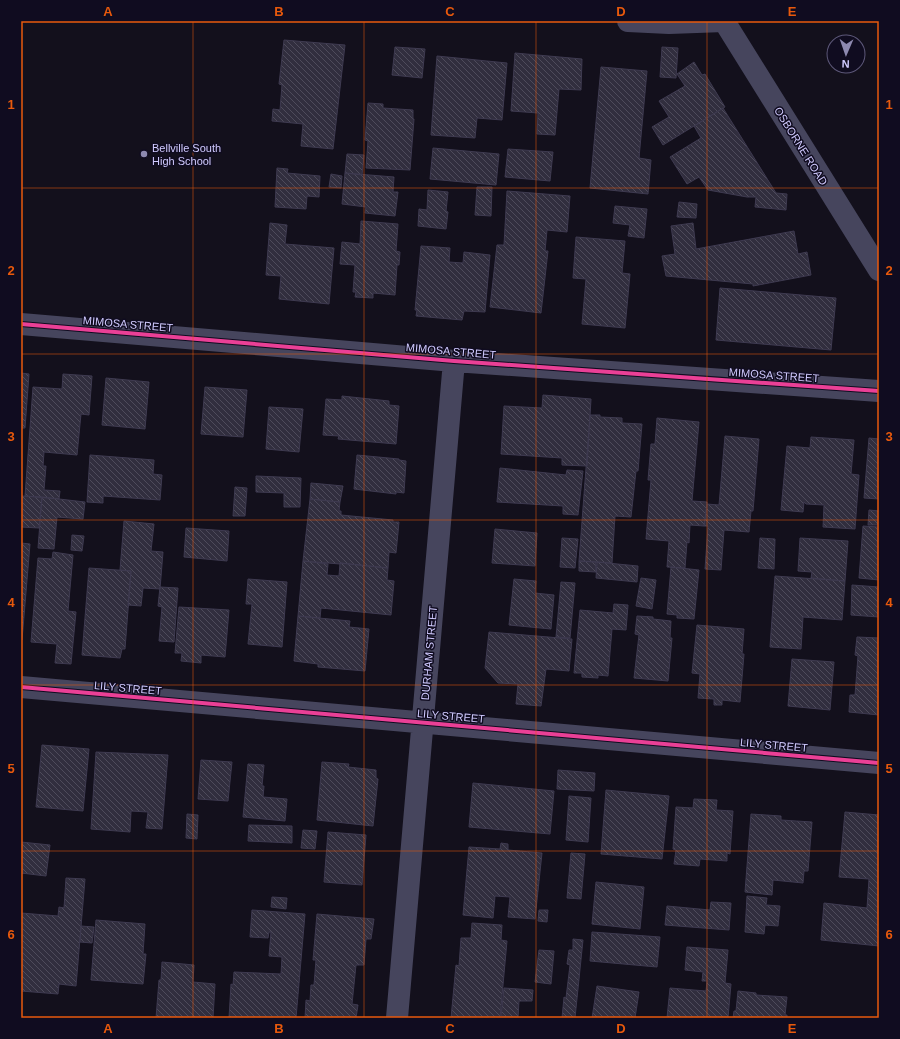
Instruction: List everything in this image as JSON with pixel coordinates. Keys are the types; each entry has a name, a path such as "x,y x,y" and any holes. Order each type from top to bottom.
{"street":[{"path":"628,21 669,23 724,21"},
{"name":"OSBORNE ROAD","path":"724,21 879,270"},
{"name":"MIMOSA STREET","path":"21,324 454,361 879,392"},
{"name":"DURHAM STREET","path":"397,1018 454,361"},
{"name":"LILY STREET","path":"21,688 879,763"}],"building":[{"path":"284,40 345,45 333,149 301,146 303,124 272,121 273,109 280,110 282,85 279,84"},
{"path":"395,47 425,49 422,78 392,75"},
{"path":"662,47 678,48 676,78 660,77"},
{"path":"515,53 582,59 581,90 559,89 555,135 537,134 538,113 511,111"},
{"path":"437,56 507,63 502,120 477,118 475,138 431,135"},
{"path":"694,62 702,75 705,74 725,107 663,145 652,127 669,117 659,101 685,86 677,74"},
{"path":"601,67 647,71 639,158 651,160 648,194 590,188"},
{"path":"368,103 383,104 383,108 413,110 414,119 410,170 366,168 368,141 365,140"},
{"path":"723,108 776,193 787,194 786,210 755,207 756,197 747,197 708,190 699,177 687,184 670,157 701,138 694,126"},
{"path":"433,148 499,154 496,185 430,179"},
{"path":"508,149 553,152 550,181 505,177"},
{"path":"347,154 364,155 362,175 345,173"},
{"path":"277,168 288,169 287,173 320,176 319,197 307,196 306,209 275,207"},
{"path":"345,173 394,177 393,192 398,192 395,216 365,213 366,207 342,204"},
{"path":"331,174 342,176 341,188 329,187"},
{"path":"477,187 492,187 491,216 475,215"},
{"path":"428,190 448,192 446,229 418,226 419,209 427,210"},
{"path":"507,191 570,196 567,232 547,230 545,251 548,251 541,313 490,307 497,245 504,245"},
{"path":"679,202 697,204 696,218 677,217"},
{"path":"615,206 647,209 644,238 628,236 630,225 613,223"},
{"path":"361,221 398,224 396,251 400,252 399,265 397,265 395,295 373,293 373,298 355,297 356,292 353,292 355,265 340,264 342,242 360,244"},
{"path":"270,223 287,225 285,244 334,248 329,304 279,299 281,276 266,275"},
{"path":"693,223 696,249 794,231 798,254 807,252 811,275 753,286 753,284 666,276 662,256 675,254 671,226"},
{"path":"576,237 625,241 622,273 630,274 625,328 582,324 586,279 573,278"},
{"path":"421,246 450,248 449,262 463,263 464,252 490,255 485,312 464,311 462,320 416,316 417,310 415,310"},
{"path":"720,288 836,298 831,350 716,340"},
{"path":"21,373 29,374 25,428 21,428"},
{"path":"63,374 92,376 89,415 81,414 77,455 44,452 43,466 46,466 44,490 60,491 59,499 25,496 33,387 62,389"},
{"path":"106,378 149,382 145,429 102,425"},
{"path":"205,387 247,390 243,437 201,434"},
{"path":"543,395 591,399 587,466 562,465 562,458 501,454 504,406 542,408"},
{"path":"342,396 389,401 389,405 399,406 396,444 338,439 339,436 323,435 326,399 342,400"},
{"path":"269,407 303,409 299,452 266,449"},
{"path":"590,415 622,418 622,423 642,424 638,471 636,471 631,517 615,516 612,563 579,561"},
{"path":"657,418 699,422 692,501 707,502 707,504 704,526 690,525 685,568 667,567 669,541 646,539 651,480 648,480 651,444 655,444"},
{"path":"725,436 759,439 753,511 751,511 749,532 724,530 721,570 705,569 708,526 704,526 707,504 719,505"},
{"path":"811,437 854,440 851,474 859,475 855,529 823,527 824,505 806,504 804,502 803,512 781,510 787,446 810,448"},
{"path":"869,438 879,439 879,499 864,498"},
{"path":"90,455 154,460 153,474 162,475 160,500 103,496 103,503 87,502"},
{"path":"357,455 406,461 404,493 396,492 396,494 354,489"},
{"path":"500,468 566,475 567,470 583,471 578,515 563,514 563,506 497,502"},
{"path":"256,476 301,478 300,507 284,507 284,493 256,492"},
{"path":"311,483 343,486 340,502 310,499"},
{"path":"235,487 247,488 245,516 233,516"},
{"path":"21,496 42,497 39,528 21,527"},
{"path":"42,497 85,502 83,519 57,517 54,549 38,548"},
{"path":"310,499 340,502 339,511 341,511 341,515 393,520 393,522 399,522 396,553 389,552 388,568 303,561"},
{"path":"869,510 879,511 879,525 868,525"},
{"path":"124,521 154,524 151,551 163,552 160,589 143,588 141,606 128,605 131,571 120,570"},
{"path":"863,526 879,527 879,580 859,578"},
{"path":"186,528 229,531 227,561 184,557"},
{"path":"495,529 537,533 535,566 492,563"},
{"path":"72,535 84,536 82,551 71,550"},
{"path":"562,538 578,539 575,568 560,567"},
{"path":"760,538 775,539 774,569 758,568"},
{"path":"800,538 848,541 845,581 811,578 812,572 798,571"},
{"path":"21,543 30,544 22,640 21,640"},
{"path":"53,552 73,555 68,611 76,612 71,664 55,663 57,644 31,642 38,558 52,559"},
{"path":"303,561 328,564 327,575 339,576 340,563 388,568 387,580 394,581 391,615 321,608 320,618 298,616"},
{"path":"579,561 596,562 596,572 579,571"},
{"path":"597,562 638,566 637,582 596,578"},
{"path":"671,567 699,570 694,619 677,618 677,615 667,614"},
{"path":"89,568 131,571 125,649 122,649 120,658 82,655"},
{"path":"775,576 845,581 842,620 803,617 801,649 770,647"},
{"path":"641,578 656,580 652,609 636,606"},
{"path":"248,579 287,582 282,647 248,644 252,604 246,604"},
{"path":"514,579 536,581 535,593 554,595 551,629 509,625"},
{"path":"561,582 575,583 570,638 556,637"},
{"path":"852,585 879,587 879,617 851,615"},
{"path":"160,587 178,588 174,642 159,641 162,607 158,606"},
{"path":"614,604 628,605 626,630 612,629 608,676 598,675 598,678 582,677 582,673 574,673 580,610 613,613"},
{"path":"179,607 229,610 225,657 201,655 201,663 181,661 182,653 175,653"},
{"path":"298,616 350,621 349,627 369,629 365,671 318,667 318,664 294,661"},
{"path":"637,616 653,617 653,619 671,621 670,638 672,638 668,681 634,678 639,635 635,634"},
{"path":"697,625 744,629 742,654 744,654 740,702 722,700 722,705 714,705 714,699 698,698 700,674 692,673"},
{"path":"489,632 572,639 569,671 546,669 541,706 516,704 518,684 498,683 485,668"},
{"path":"857,637 879,638 879,715 849,712 850,695 855,695 858,656 855,655"},
{"path":"792,659 834,662 830,710 788,706"},
{"path":"42,745 89,749 83,811 36,807"},
{"path":"96,752 168,755 162,829 146,828 148,812 131,811 130,832 91,829"},
{"path":"201,760 232,762 228,801 198,799"},
{"path":"322,762 349,764 348,767 376,770 376,778 378,779 373,826 317,820"},
{"path":"248,764 264,765 262,786 264,786 263,797 287,799 285,821 243,817"},
{"path":"558,770 595,773 594,791 557,789"},
{"path":"473,783 554,791 550,834 469,827"},
{"path":"606,790 669,796 662,859 601,854"},
{"path":"569,796 591,798 588,842 566,840"},
{"path":"694,799 717,800 716,810 733,811 730,854 727,853 727,861 700,859 699,866 674,864 676,850 673,849 676,807 693,808"},
{"path":"845,812 879,815 879,946 821,940 824,903 867,908 869,879 839,877"},
{"path":"187,814 198,815 197,839 186,838"},
{"path":"751,814 781,816 781,820 812,822 808,871 804,871 803,883 773,880 772,895 745,892"},
{"path":"249,825 292,826 292,843 248,841"},
{"path":"303,830 317,831 315,849 301,848"},
{"path":"328,832 366,835 362,885 324,882"},
{"path":"21,842 50,845 46,876 21,873"},
{"path":"501,843 508,844 508,850 542,853 535,919 508,917 510,897 495,896 493,918 463,915 469,847 500,849"},
{"path":"571,853 585,854 581,899 567,898"},
{"path":"66,878 85,879 76,986 59,984 58,994 21,991 21,913 58,916 59,907 64,908"},
{"path":"596,882 644,887 640,929 592,924"},
{"path":"747,896 767,898 766,905 780,906 778,926 765,925 764,934 745,932"},
{"path":"272,897 287,898 286,909 271,907"},
{"path":"711,902 731,903 729,930 665,925 667,906 710,910"},
{"path":"252,910 305,914 296,1018 229,1018 231,984 233,985 234,972 281,974 282,957 269,956 271,932 269,932 268,938 250,937"},
{"path":"539,910 548,910 547,922 538,921"},
{"path":"317,914 374,919 371,939 366,939 364,965 356,965 352,1004 358,1005 356,1018 305,1018 306,1000 310,1001 311,985 314,985 316,960 313,960"},
{"path":"96,920 145,924 143,954 146,954 143,984 91,980"},
{"path":"472,923 502,925 501,940 507,941 500,1018 451,1018 456,965 459,966 461,938 471,938"},
{"path":"81,926 94,927 92,943 80,942"},
{"path":"592,932 660,937 657,967 590,961"},
{"path":"573,939 583,940 575,1018 562,1018 570,965 567,964 569,950 573,950"},
{"path":"687,947 728,950 725,983 731,984 728,1018 667,1018 670,988 706,991 707,981 702,981 703,972 685,970"},
{"path":"539,950 554,951 551,984 535,982"},
{"path":"162,962 194,965 193,982 215,984 213,1018 156,1018"},
{"path":"597,986 639,992 635,1018 592,1018"},
{"path":"504,988 533,990 532,1001 519,1001 518,1018 501,1016"},
{"path":"738,991 756,993 756,995 787,997 785,1015 787,1015 787,1018 733,1018 734,1011 736,1011"}],"cycle path":[{"path":"21,324 454,361 879,391"},
{"path":"21,687 879,763"}],"place":[{"name":"Bellville South High School","path":"144,154"}]}
